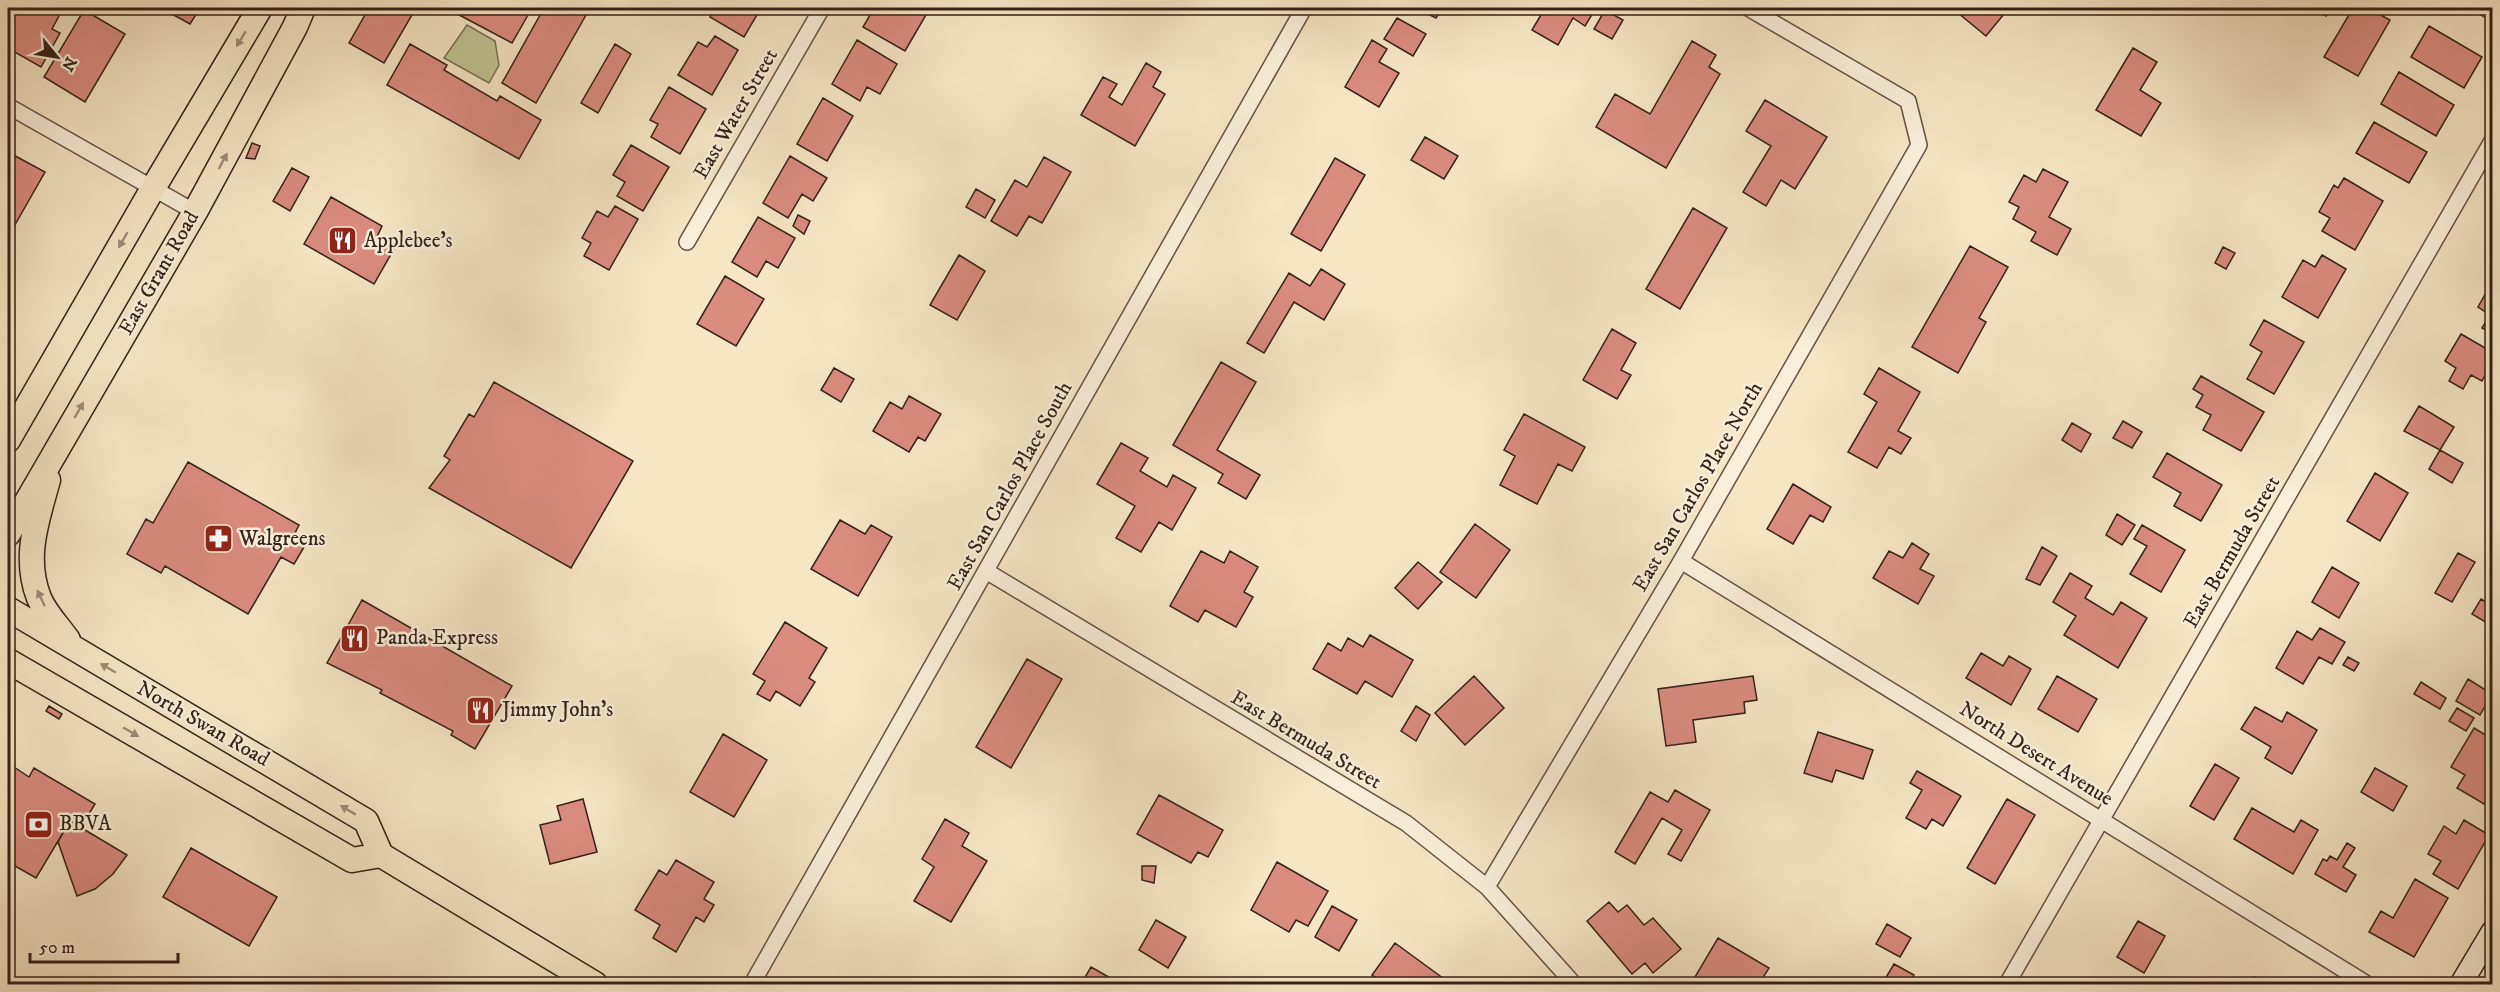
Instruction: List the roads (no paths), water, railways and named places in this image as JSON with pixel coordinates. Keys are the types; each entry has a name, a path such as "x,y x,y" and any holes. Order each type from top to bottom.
{"main road":[{"path":"8,440 152,189 260,8"},
{"name":"East Grant Road","path":"8,534 195,212 295,27 303,8"},
{"path":"57,448 33,533 30,558 40,600 73,647"},
{"name":"North Swan Road","path":"8,609 366,821 381,855 352,860 8,661"},
{"path":"381,855 595,984"}],"street":[{"name":"East Water Street","path":"687,242 822,8"},
{"name":"East San Carlos Place South","path":"752,984 1304,8"},
{"name":"East San Carlos Place North","path":"1487,887 1681,561 1919,145 1908,101 1748,8"},
{"path":"2485,8 2493,12"},
{"path":"8,106 195,212"},
{"name":"East Bermuda Street","path":"2007,984 2493,141"},
{"name":"North Desert Avenue","path":"1681,561 2367,984"},
{"name":"East Bermuda Street","path":"986,571 1406,823 1487,887 1574,984"},
{"path":"2461,984 2493,932"}],"place":[{"name":"Applebee's","path":"343,241"},
{"name":"Walgreens","path":"218,539"},
{"name":"Panda Express","path":"355,638"},
{"name":"Jimmy John's","path":"481,710"},
{"name":"BBVA","path":"38,824"}]}
